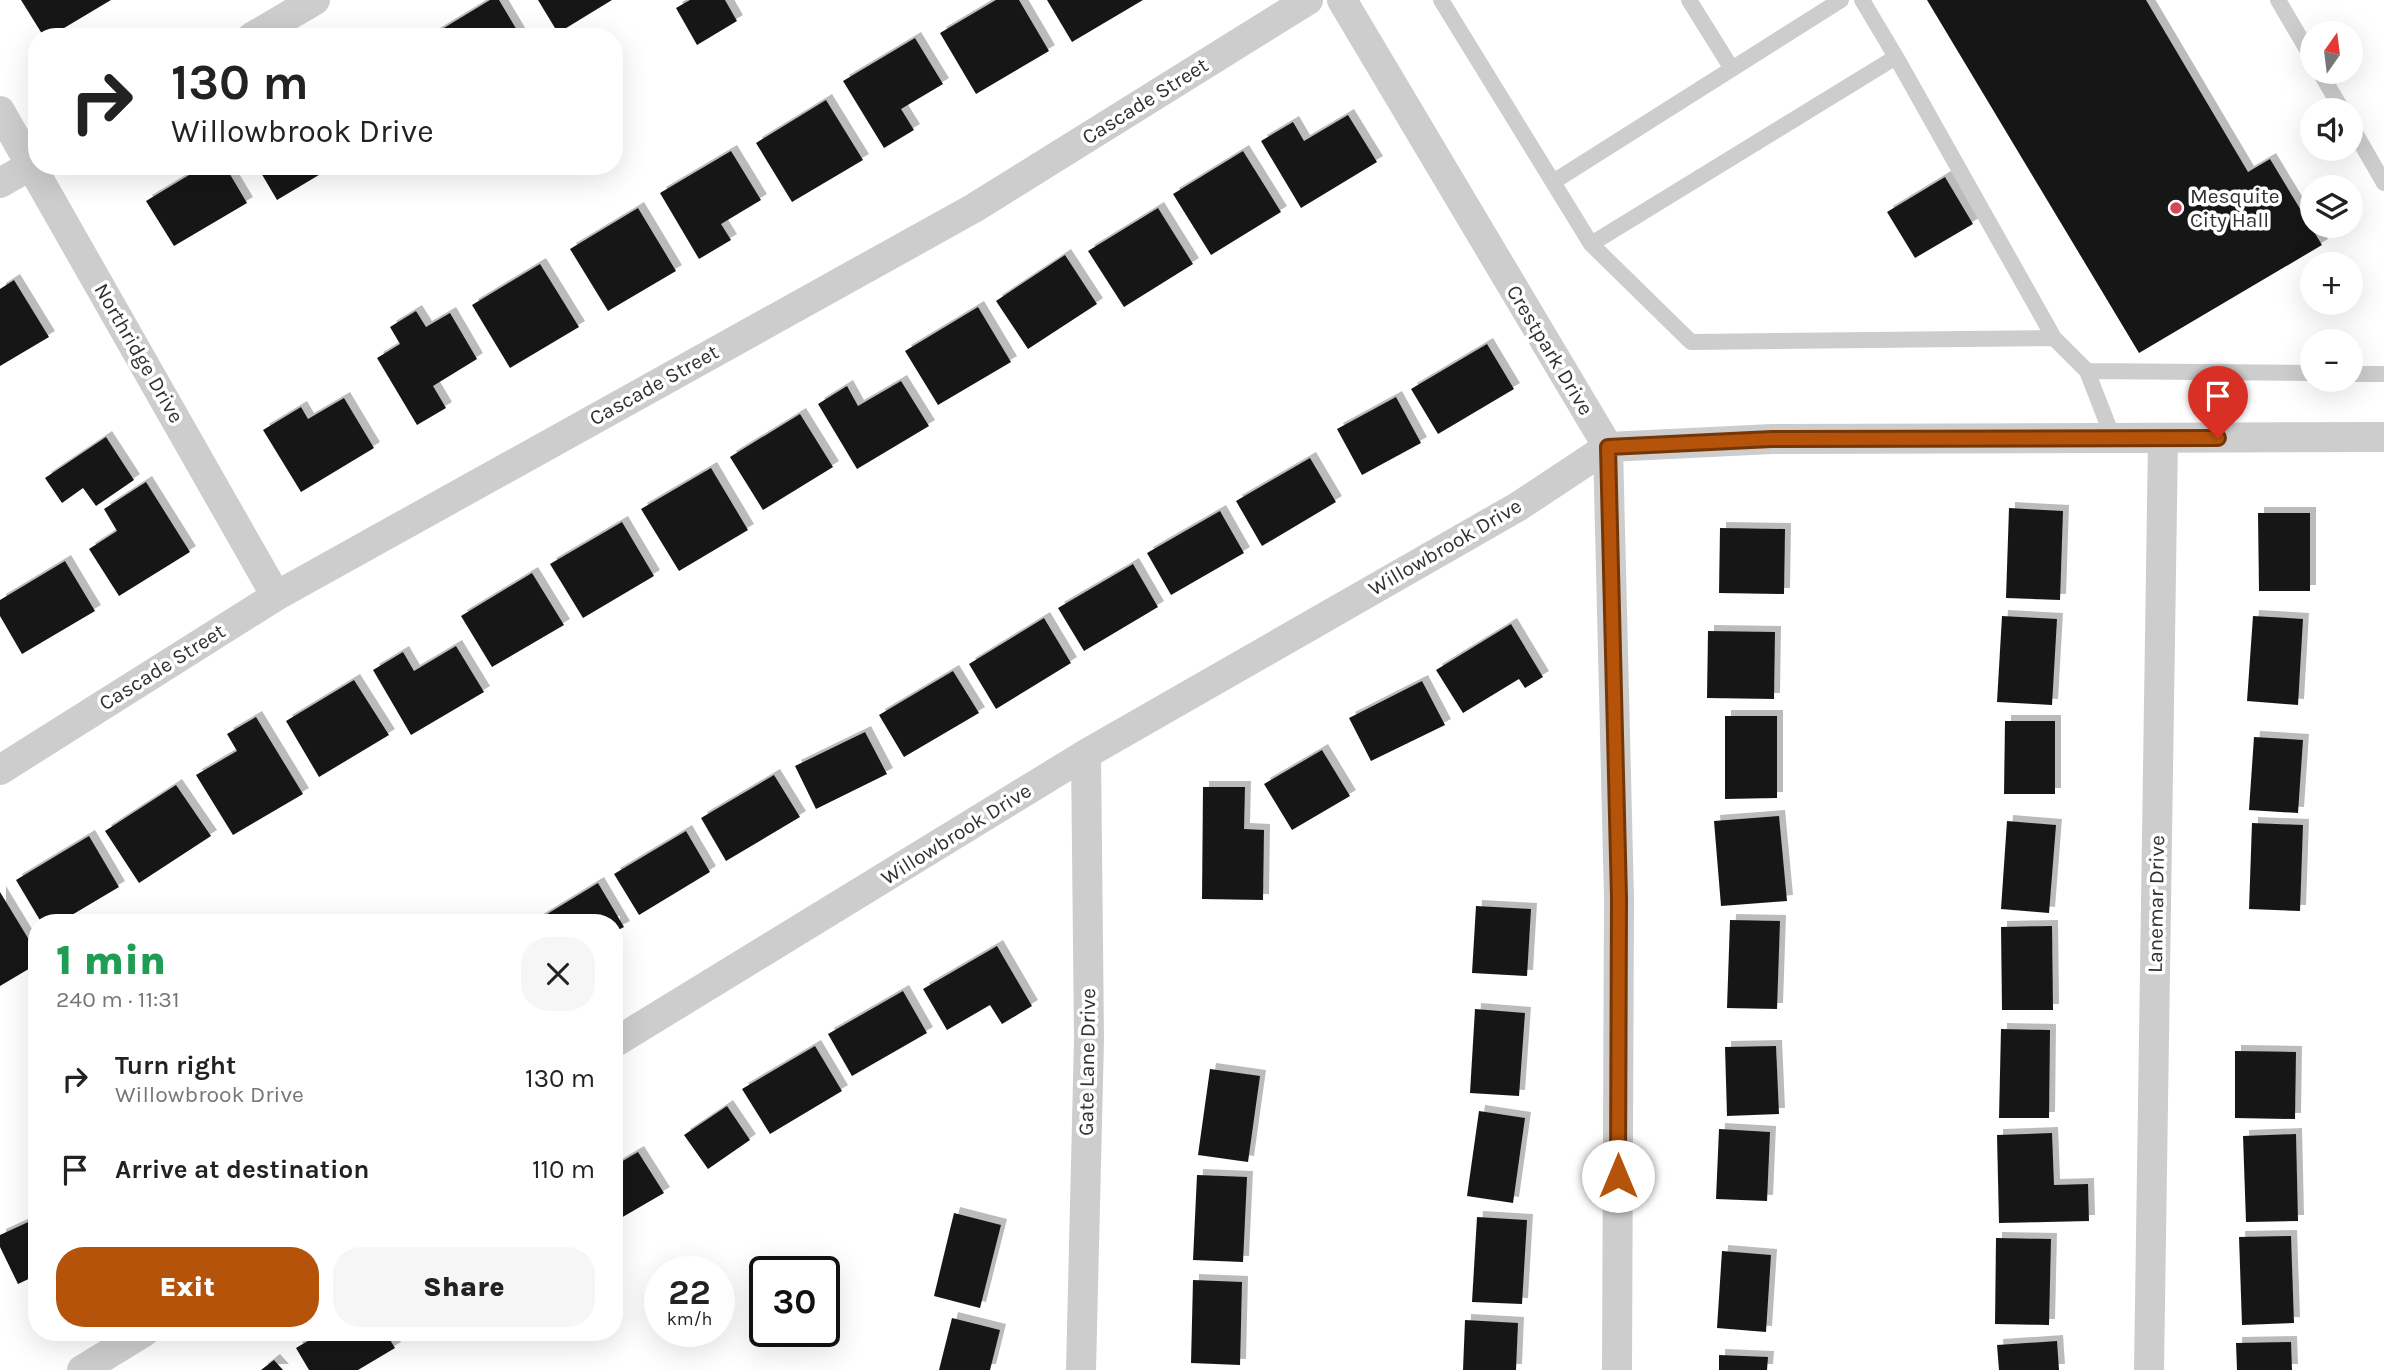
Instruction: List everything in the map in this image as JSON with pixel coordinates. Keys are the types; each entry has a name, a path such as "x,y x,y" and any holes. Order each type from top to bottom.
{"street":[{"path":"267,28 315,0"},
{"name":"Cascade Street","path":"0,770 276,596 974,208 1308,0"},
{"name":"Crestpark Drive","path":"1342,0 1608,447 1619,898 1617,1370"},
{"name":"Northridge Drive","path":"0,111 28,154"},
{"path":"0,184 28,167"},
{"name":"Northridge Drive","path":"41,175 276,596"},
{"path":"1608,447 1772,439 2384,437"},
{"name":"Lanemar Drive","path":"2149,1370 2163,438"},
{"name":"Willowbrook Drive","path":"623,1038 1086,754 1519,506 1608,447"},
{"name":"Gate Lane Drive","path":"1081,1370 1088,1038 1086,754"},
{"path":"82,1370 129,1341"}],"lane":[{"path":"1441,0 1591,244 1691,342 2054,338"},
{"path":"1689,0 1732,69"},
{"path":"1553,182 1841,0"},
{"path":"1861,0 1896,57 2054,338 2087,371 2113,438"},
{"path":"2278,0 2300,38"},
{"path":"1591,244 1896,57"},
{"path":"2363,147 2384,183"},
{"path":"2087,371 2300,373"},
{"path":"2363,373 2384,374"}],"building":[{"path":"21,0 111,0 64,28 38,28"},
{"path":"490,0 499,0 516,28 444,28"},
{"path":"538,0 612,0 566,28 555,28"},
{"path":"690,0 725,0 737,21 697,45 676,8"},
{"path":"996,0 1019,0 1049,51 976,94 940,33"},
{"path":"1047,0 1143,0 1072,42"},
{"name":"Mesquite City Hall","path":"1927,0 2146,0 2248,172 2270,159 2300,209 2300,238 2318,238 2322,245 2310,252 2300,252 2300,258 2139,353"},
{"path":"915,38 943,84 901,109 914,130 884,148 843,81"},
{"path":"826,100 863,160 792,202 756,143"},
{"path":"1348,115 1377,162 1301,208 1261,141 1293,122 1304,141"},
{"path":"731,151 761,200 721,224 731,240 699,259 660,193"},
{"path":"1243,151 1281,212 1211,255 1173,194"},
{"path":"189,175 230,175 247,203 174,246 146,201"},
{"path":"262,175 319,175 277,200"},
{"path":"1945,177 1973,224 1915,258 1887,212"},
{"path":"638,208 676,271 608,311 570,249"},
{"path":"1158,208 1193,264 1124,307 1088,251"},
{"path":"1065,255 1097,304 1028,349 996,301"},
{"path":"540,264 579,327 510,368 472,305"},
{"path":"14,280 49,337 0,366 0,289"},
{"path":"978,307 1011,362 938,405 905,351"},
{"path":"416,311 426,327 450,313 477,359 433,386 446,408 417,425 377,358 400,344 390,327"},
{"path":"1487,344 1514,389 1438,434 1411,389"},
{"path":"901,381 929,426 857,469 818,404 847,386 858,406"},
{"path":"1396,397 1421,443 1362,475 1337,429"},
{"path":"344,398 374,448 301,492 263,430 301,407 308,419"},
{"path":"800,414 833,467 763,510 730,457"},
{"path":"106,437 134,480 96,506 83,488 62,503 45,478"},
{"path":"1310,458 1336,502 1262,546 1236,501"},
{"path":"711,468 748,530 679,571 641,509"},
{"path":"146,482 190,552 119,596 89,549 117,531 104,509"},
{"path":"2009,508 2063,511 2060,600 2006,598"},
{"path":"1220,511 1244,553 1171,595 1147,553"},
{"path":"2258,513 2310,513 2310,591 2259,591"},
{"path":"622,522 654,576 583,618 550,564"},
{"path":"1720,528 1785,529 1784,594 1719,593"},
{"path":"65,561 95,611 22,654 0,616 0,600"},
{"path":"1133,564 1158,607 1084,651 1058,608"},
{"path":"532,573 564,625 492,667 461,616"},
{"path":"2002,616 2057,619 2052,705 1997,702"},
{"path":"2253,616 2303,619 2298,705 2247,701"},
{"path":"1044,618 1071,663 996,709 969,664"},
{"path":"1511,624 1543,677 1525,688 1519,679 1463,713 1436,670"},
{"path":"1708,631 1775,632 1774,699 1707,698"},
{"path":"456,646 484,692 411,735 373,670 403,652 414,671"},
{"path":"953,671 979,713 904,757 879,715"},
{"path":"354,680 389,735 319,777 286,721"},
{"path":"1422,681 1445,725 1371,761 1349,718"},
{"path":"1725,716 1777,716 1777,798 1725,799"},
{"path":"256,717 303,794 233,835 196,775 237,751 227,734"},
{"path":"2005,721 2055,721 2055,794 2004,794"},
{"path":"865,732 887,774 816,809 795,766"},
{"path":"2254,737 2303,740 2298,813 2249,810"},
{"path":"1322,750 1350,796 1292,830 1264,784"},
{"path":"774,775 800,817 726,861 701,818"},
{"path":"176,785 211,836 139,883 105,831"},
{"path":"1203,787 1245,787 1244,829 1264,830 1263,900 1202,899"},
{"path":"1779,816 1787,901 1721,906 1714,821"},
{"path":"2007,821 2056,825 2049,913 2001,909"},
{"path":"2252,823 2303,825 2300,911 2249,909"},
{"path":"686,831 710,872 639,915 614,874"},
{"path":"89,836 119,887 73,914 36,914 16,880"},
{"path":"598,883 616,914 547,914"},
{"path":"0,892 28,938 28,969 0,986"},
{"path":"1476,906 1531,909 1527,976 1472,973"},
{"path":"1730,920 1780,921 1777,1009 1727,1008"},
{"path":"2052,926 2053,1010 2002,1010 2001,927"},
{"path":"997,946 1032,1006 1002,1024 990,1005 947,1030 923,989"},
{"path":"903,991 927,1033 852,1076 828,1034"},
{"path":"1475,1009 1525,1013 1519,1096 1470,1093"},
{"path":"2001,1029 2050,1030 2049,1118 1999,1118"},
{"path":"815,1046 842,1091 770,1134 742,1089"},
{"path":"1776,1046 1779,1114 1727,1116 1725,1047"},
{"path":"2235,1051 2296,1052 2295,1119 2235,1118"},
{"path":"1210,1069 1260,1076 1248,1162 1198,1155"},
{"path":"727,1106 750,1140 708,1169 684,1135"},
{"path":"1479,1111 1525,1118 1513,1203 1467,1196"},
{"path":"1719,1129 1770,1132 1767,1201 1716,1199"},
{"path":"2052,1133 2054,1185 2088,1184 2089,1221 1999,1223 1997,1135"},
{"path":"2296,1134 2298,1221 2246,1222 2243,1136"},
{"path":"638,1152 664,1193 623,1217 623,1161"},
{"path":"1197,1175 1247,1177 1243,1262 1193,1260"},
{"path":"954,1213 1001,1225 980,1308 934,1296"},
{"path":"1477,1217 1527,1220 1522,1304 1472,1302"},
{"path":"28,1222 28,1279 18,1284 0,1247 0,1235"},
{"path":"2291,1236 2294,1323 2242,1325 2239,1237"},
{"path":"1996,1238 2051,1239 2049,1325 1995,1324"},
{"path":"1722,1251 1771,1255 1766,1332 1717,1328"},
{"path":"1193,1280 1242,1282 1240,1365 1191,1363"},
{"path":"952,1318 1000,1330 990,1370 939,1370"},
{"path":"1465,1320 1518,1323 1516,1370 1463,1370"},
{"path":"308,1341 391,1341 395,1348 358,1370 309,1370 296,1348"},
{"path":"2057,1341 2059,1370 1999,1370 1997,1345"},
{"path":"2291,1342 2292,1370 2237,1370 2236,1343"},
{"path":"1719,1355 1768,1357 1767,1370 1719,1370"},
{"path":"274,1360 283,1370 261,1370"}],"place":[{"name":"Mesquite City Hall","path":"2176,208"}],"route":[{"path":"1618,1176 1619,898 1608,447 1772,439 2218,438"}]}
